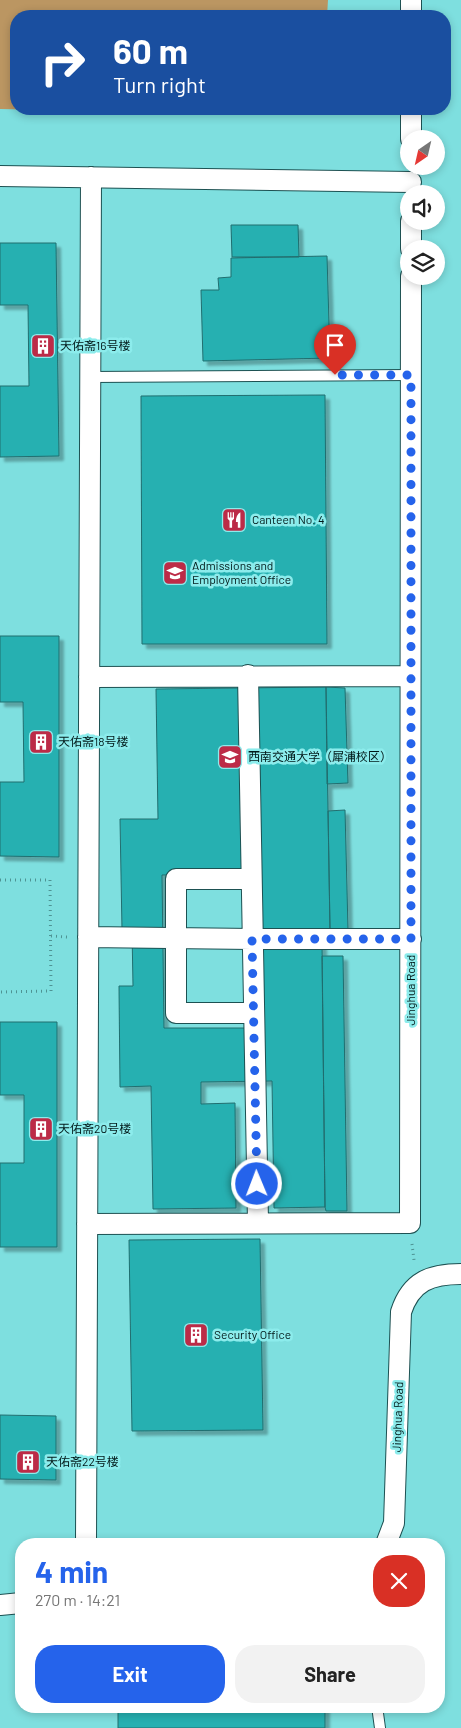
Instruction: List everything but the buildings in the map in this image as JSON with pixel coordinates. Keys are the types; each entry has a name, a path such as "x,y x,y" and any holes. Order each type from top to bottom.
{"street":[{"path":"411,115 411,130"},
{"path":"0,176 411,181"},
{"path":"86,1538 90,177"},
{"name":"Jinghua Road","path":"410,1224 411,285"},
{"path":"248,676 258,1222"},
{"path":"89,677 410,676"},
{"path":"251,879 176,879 176,1014 254,1014"},
{"path":"88,937 411,939"},
{"path":"87,1224 258,1222 410,1224"},
{"path":"417,1286 435,1276 461,1274"},
{"name":"Jinghua Road","path":"388,1538 394,1523 402,1312 405,1302 417,1286"},
{"path":"0,1605 15,1604"}],"lane":[{"path":"90,377 411,375"},
{"path":"378,1713 380,1728"}],"path":[{"path":"0,880 50,880 51,991 0,992"},
{"path":"410,1224 417,1286"}],"shaded area":[{"path":"0,0 328,0 327,10 10,10 10,109 0,109"}],"place":[{"name":"天佑斋16号楼","path":"43,346"},
{"name":"Canteen No. 4","path":"234,520"},
{"name":"Admissions and Employment Office","path":"175,573"},
{"name":"天佑斋18号楼","path":"41,742"},
{"name":"西南交通大学（犀浦校区）","path":"230,757"},
{"name":"天佑斋20号楼","path":"41,1129"},
{"name":"Security Office","path":"196,1335"},
{"name":"天佑斋22号楼","path":"28,1462"}],"route":[{"path":"257,1184 252,939 411,939 411,375 335,375"}]}
